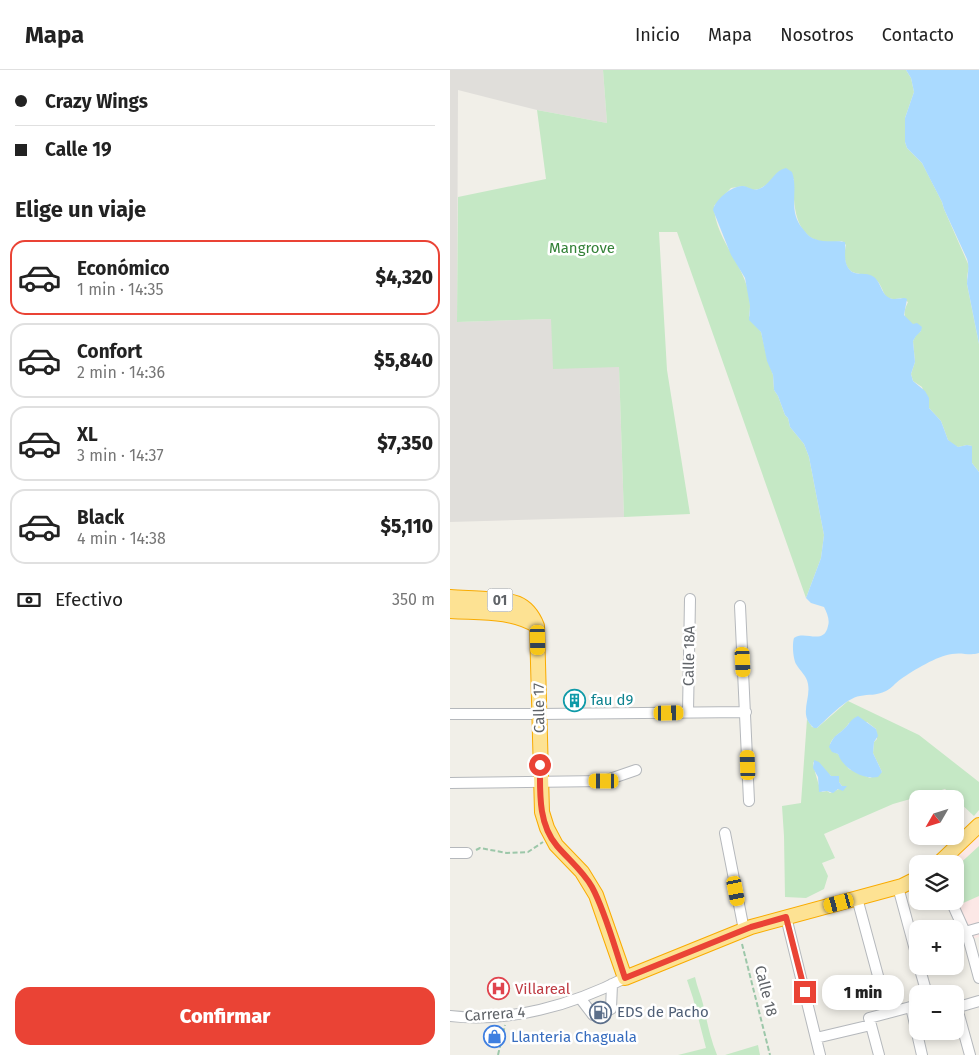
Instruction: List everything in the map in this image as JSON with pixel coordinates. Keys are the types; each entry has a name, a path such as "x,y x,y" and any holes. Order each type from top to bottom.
{"highway":[{"name":"01","path":"450,597 511,600 523,606 531,614 537,626"},
{"name":"01","path":"450,612 505,614 525,619 537,626"},
{"name":"Calle 17","path":"537,626 542,812 556,845 582,872 593,890 625,978"},
{"path":"947,855 979,824"},
{"path":"625,978 741,931 898,887 909,882"}],"street":[{"name":"Calle 18A","path":"688,712 690,599"},
{"path":"740,606 749,801"},
{"path":"450,714 746,712"},
{"path":"450,782 604,781 636,770"},
{"path":"726,833 741,931"},
{"path":"450,853 467,853"},
{"path":"898,887 909,927"},
{"path":"857,898 888,1013"},
{"path":"955,910 965,932 979,978"},
{"path":"786,917 820,1055"},
{"path":"965,932 979,928"},
{"name":"Carrera 4","path":"450,1016 480,1017 535,1010 580,998 625,978"},
{"path":"580,998 593,1015 611,1009 612,984"},
{"path":"964,1006 979,1001"},
{"path":"878,1055 869,1018 909,1007"},
{"path":"816,1038 871,1025"},
{"path":"964,1035 970,1055"},
{"path":"920,1040 922,1055"}],"path":[{"path":"467,853 480,848 507,853 528,852 551,837"},
{"name":"Calle 18","path":"741,931 770,1055"},
{"path":"498,1055 507,1015"}],"shaded area":[{"path":"450,70 603,70 607,123 537,110 458,90 457,322 551,319 619,367 624,517 450,522"},
{"path":"979,831 979,937 971,939 959,910 964,910 964,855 955,855"}],"green space":[{"name":"Mangrove","path":"603,70 906,70 911,78 914,92 905,118 905,142 907,148 922,163 942,202 969,266 967,284 979,344 979,472 972,463 972,446 958,447 951,444 941,421 929,408 922,387 913,381 911,374 915,362 913,341 921,331 909,322 905,316 905,308 908,302 901,298 886,297 876,280 850,270 845,260 846,245 842,241 827,242 816,240 807,234 801,226 794,204 794,179 768,184 753,190 743,186 731,188 714,206 721,234 742,273 747,287 750,301 749,316 761,332 773,375 774,390 788,418 790,427 804,444 809,457 824,535 821,558 806,598 677,232 659,232 667,370 690,514 624,517 619,367 553,369 551,319 457,322 458,197 546,179 537,110 607,123"},
{"path":"848,701 919,735 979,782 979,810 974,816 964,807 964,790 909,790 909,799 893,804 824,834 835,858 822,863 828,876 824,889 806,898 785,897 782,806 801,803 807,719 812,727 817,728","holes":["867,722 876,729 877,739 874,742 873,753 882,772 870,778 849,769 838,754 834,752 830,744 849,723","813,762 831,776 839,776 839,782 842,786 846,786 830,793 827,791 822,792"]},
{"path":"979,846 979,896 964,903 964,860"},
{"path":"695,977 717,1055 678,1055 706,1048 687,980"},
{"path":"758,1045 760,1055 725,1055"}],"water":[{"path":"906,70 979,70 979,344 967,284 967,259 942,202 922,163 907,148 905,142 905,118 914,92 911,78"},
{"path":"786,168 792,172 794,179 794,208 798,222 807,234 811,238 819,240 845,242 846,263 851,271 874,277 884,293 890,298 907,299 904,315 913,324 917,323 922,327 913,341 915,362 911,374 913,381 925,391 929,398 929,408 941,421 948,440 958,447 972,446 972,463 979,472 979,653 952,654 933,660 906,675 882,693 860,696 849,701 837,709 817,728 814,728 809,723 807,718 808,684 805,676 796,664 793,647 794,638 798,636 823,635 829,624 824,607 811,603 806,598 821,558 824,535 809,457 804,444 790,427 788,418 774,390 773,375 767,361 761,332 749,320 750,306 745,278 731,255 713,210 717,202 734,188 743,186 758,189 764,186 779,171"},
{"path":"858,716 876,729 878,736 874,742 873,753 882,772 878,777 866,777 854,772 829,747 834,737"},
{"path":"814,760 819,762 831,776 839,776 839,782 842,786 847,786 843,791 838,789 833,793 827,791 819,792 818,777 813,768"}],"place":[{"name":"fau d9","path":"575,700"},
{"name":"Villareal","path":"499,989"},
{"name":"EDS de Pacho","path":"601,1012"},
{"name":"Llanteria Chaguala","path":"495,1037"}],"route":[{"path":"540,765 542,812 546,828 556,845 582,872 596,895 625,978 751,927 786,917 805,992"}]}
